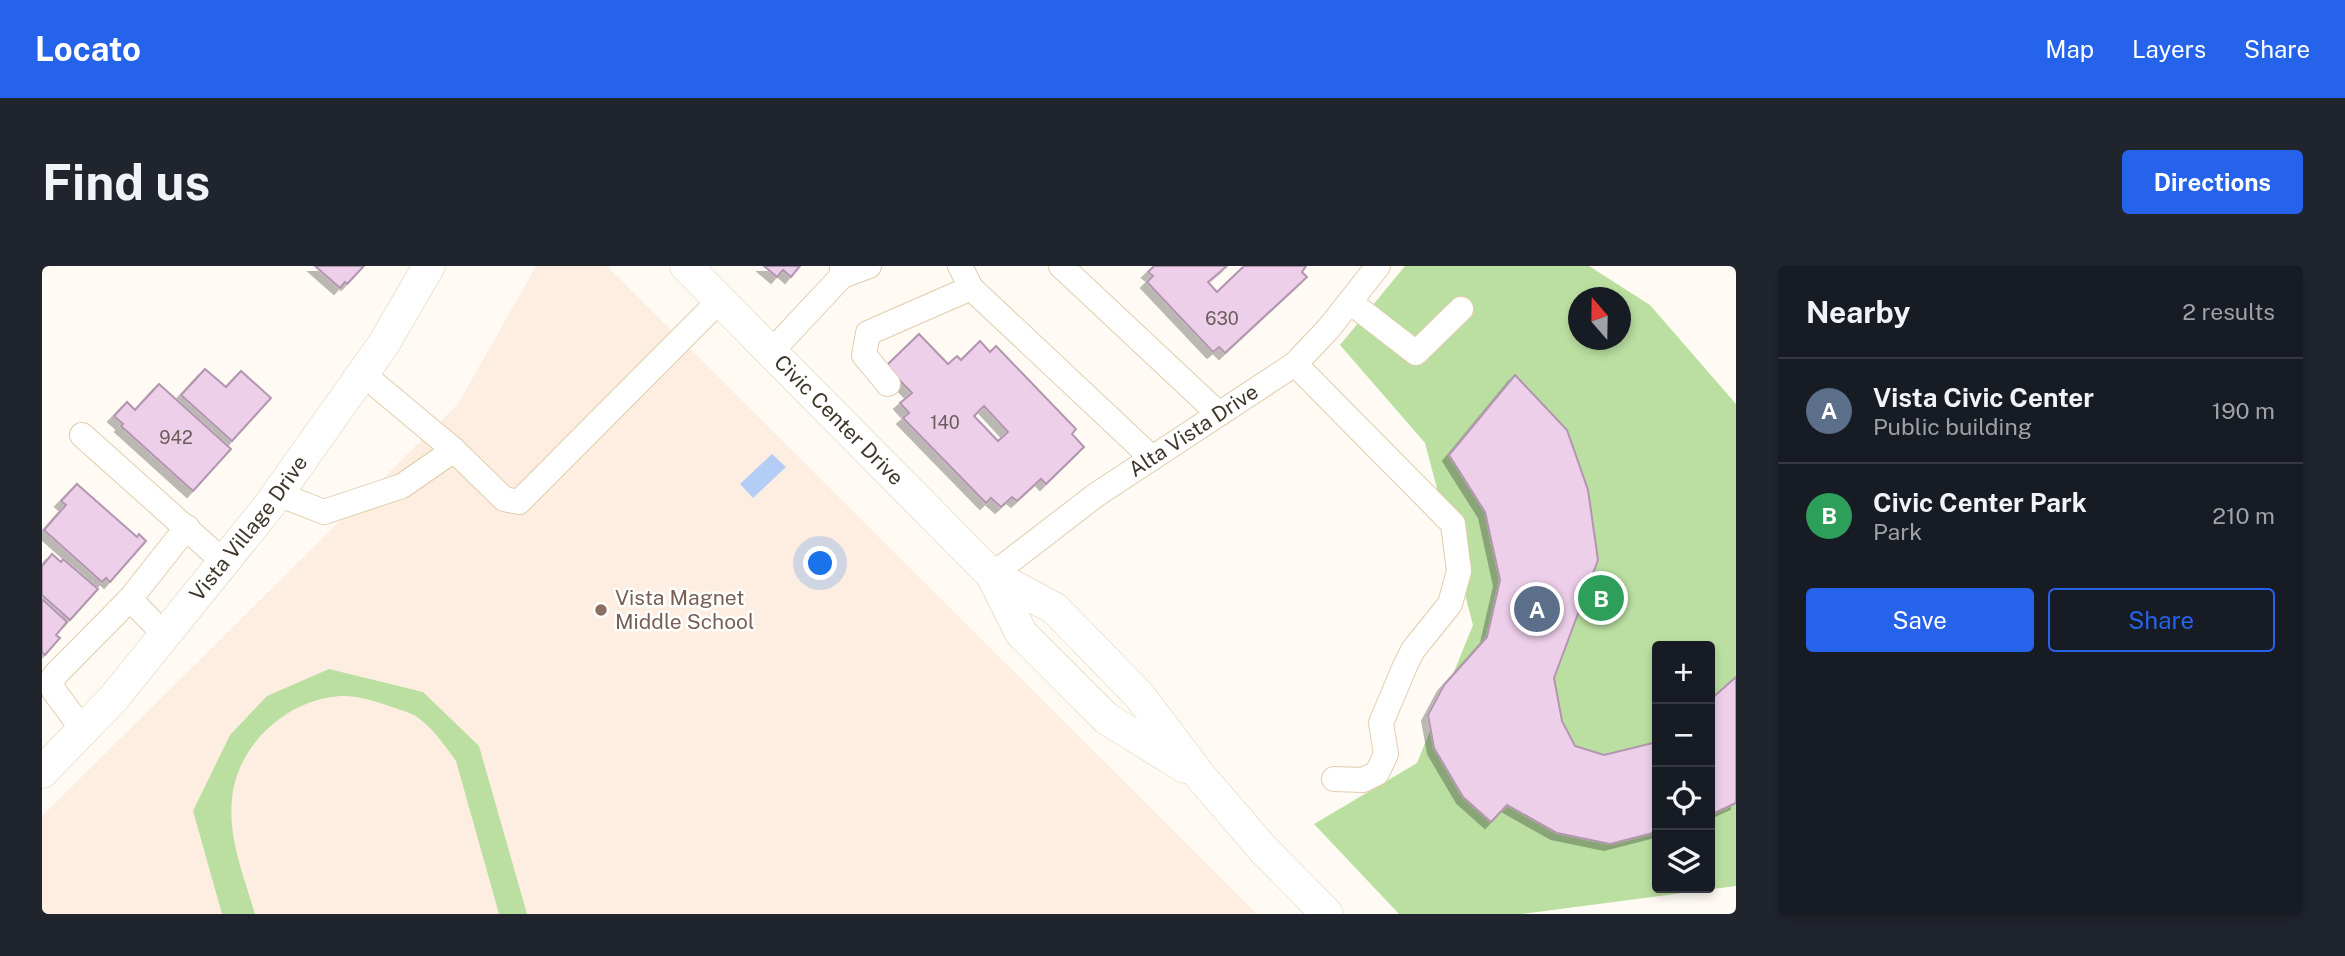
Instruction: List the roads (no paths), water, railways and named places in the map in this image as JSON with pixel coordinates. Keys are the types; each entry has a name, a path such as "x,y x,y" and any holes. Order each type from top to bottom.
{"main road":[{"name":"Vista Village Drive","path":"42,772 113,699 278,494 383,345 429,266"},
{"name":"Civic Center Drive","path":"686,266 992,575 1021,632 1107,719 1201,777 1264,850 1326,914"}],"street":[{"path":"771,352 842,271 869,266"},
{"path":"960,266 971,288 1152,458"},
{"path":"1061,266 1219,414"},
{"name":"Alta Vista Drive","path":"992,575 1096,495 1295,364 1329,328 1377,266"},
{"path":"888,384 864,355 868,333 971,288"},
{"path":"363,374 454,450 504,499 519,502 720,300"},
{"path":"1350,302 1416,353 1461,309"},
{"path":"1295,364 1453,524 1459,571 1450,604 1413,650 1381,723 1386,754 1377,773 1363,780 1334,779"},
{"path":"82,435 224,562"},
{"path":"278,494 324,512 401,486 454,450"},
{"path":"83,730 54,691 54,676 130,599 187,527"},
{"path":"130,599 165,635"}],"water":[{"path":"772,454 786,467 753,498 740,484"}],"place":[{"name":"Civic Center Park","path":"1601,598"},
{"name":"Vista Civic Center","path":"1537,609"},
{"name":"Vista Magnet Middle School","path":"601,610"}]}
